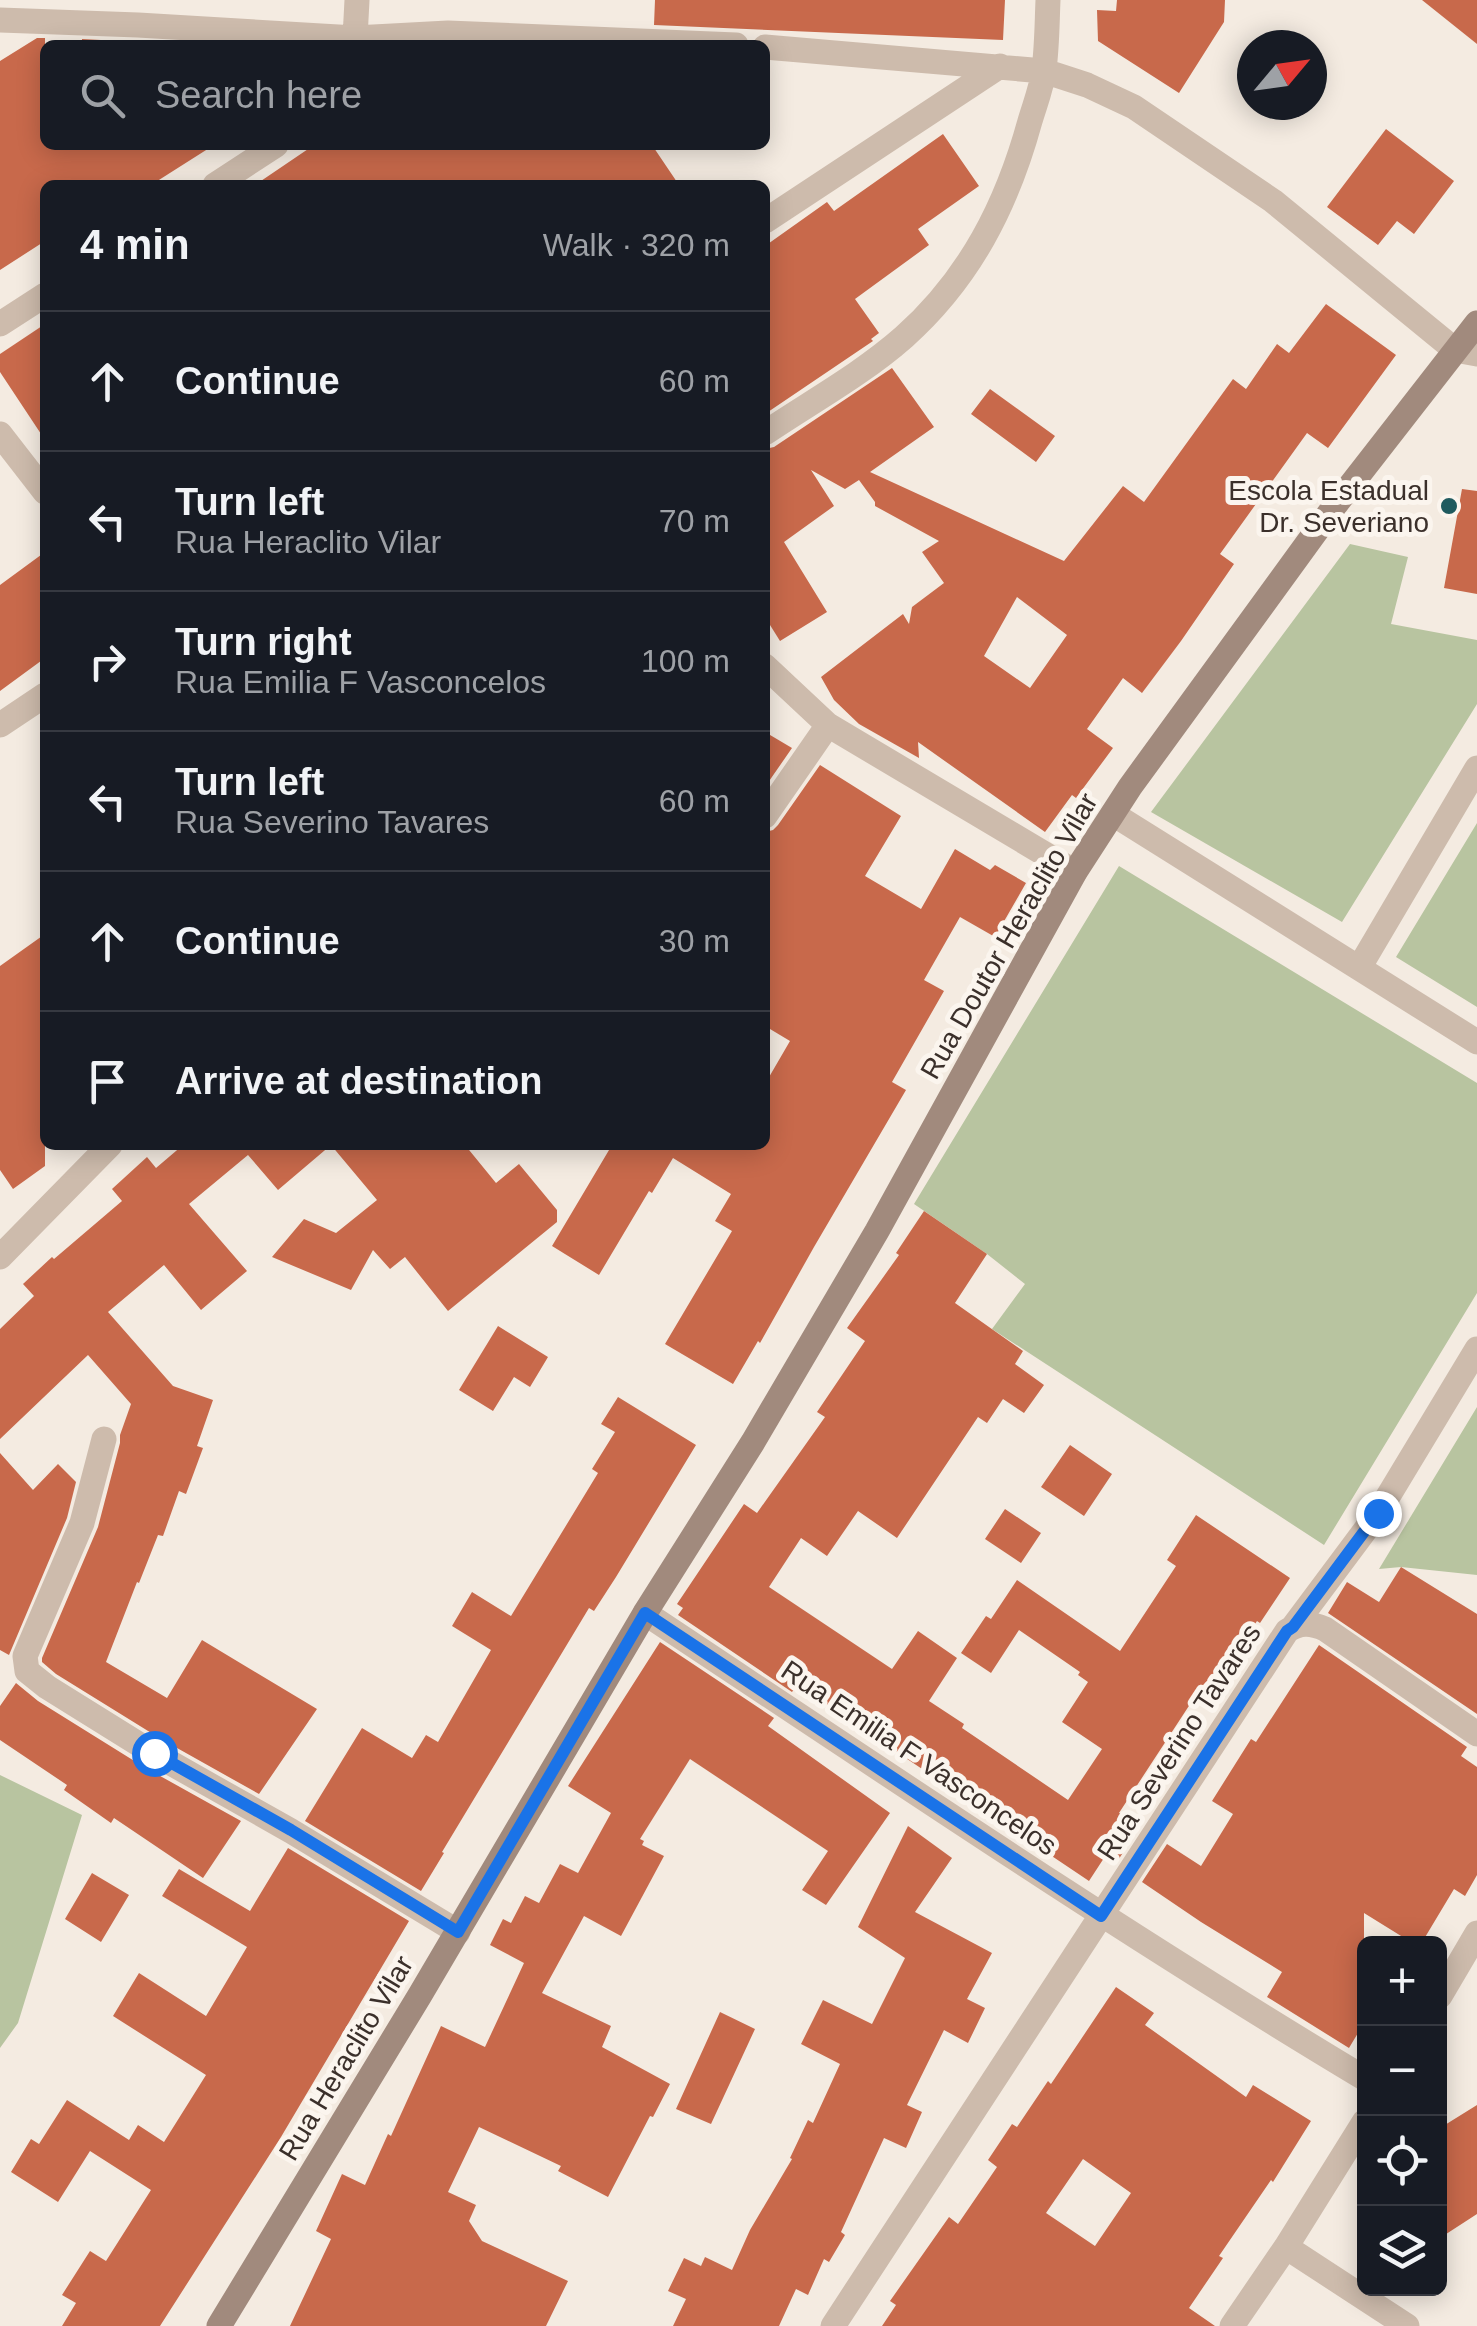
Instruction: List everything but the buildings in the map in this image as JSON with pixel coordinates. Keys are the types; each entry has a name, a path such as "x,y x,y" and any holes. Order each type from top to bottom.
{"street":[{"path":"355,38 356,0"},
{"path":"770,430 903,338 964,273 1006,195 1024,145 1044,71 1048,0"},
{"path":"0,20 355,38 488,40"},
{"path":"770,47 1044,71 1087,84 1134,107 1273,200 1466,352"},
{"path":"770,218 1000,66"},
{"path":"222,180 268,150"},
{"path":"0,324 40,298"},
{"name":"Rua Doutor Heraclito Vilar","path":"645,1613 753,1442 877,1231 1075,872 1336,504 1466,352 1477,323"},
{"path":"0,434 40,486"},
{"path":"770,671 828,724 1075,872"},
{"path":"0,725 40,698"},
{"path":"770,809 828,724"},
{"path":"1359,968 1477,768"},
{"path":"1113,814 1477,1042"},
{"path":"0,1256 105,1150"},
{"path":"1293,1627 1378,1513 1477,1349"},
{"path":"104,1439 82,1523 25,1656 27,1671 154,1753 291,1830 458,1932"},
{"name":"Rua Emilia F Vasconcelos","path":"645,1613 1101,1916 1357,2074"},
{"name":"Rua Heraclito Vilar","path":"218,2326 458,1932 645,1613"},
{"name":"Rua Severino Tavares","path":"834,2326 1287,1631 1299,1624 1325,1629 1477,1734"},
{"path":"1447,1984 1477,1933"},
{"path":"1232,2326 1357,2133"},
{"path":"1286,2248 1407,2326"}],"green space":[{"path":"1350,544 1408,557 1391,624 1477,640 1477,704 1342,922 1151,812"},
{"path":"1477,823 1477,1007 1396,957"},
{"path":"1119,866 1477,1083 1477,1293 1324,1545 992,1329 1025,1284 914,1204"},
{"path":"1477,1407 1477,1575 1401,1567 1379,1569"},
{"path":"0,1775 82,1815 18,2023 0,2048"}],"place":[{"name":"Escola Estadual Dr. Severiano","path":"1449,506"}],"route":[{"path":"154,1753 291,1830 458,1932 645,1613 1101,1916 1287,1631 1378,1513"}]}
